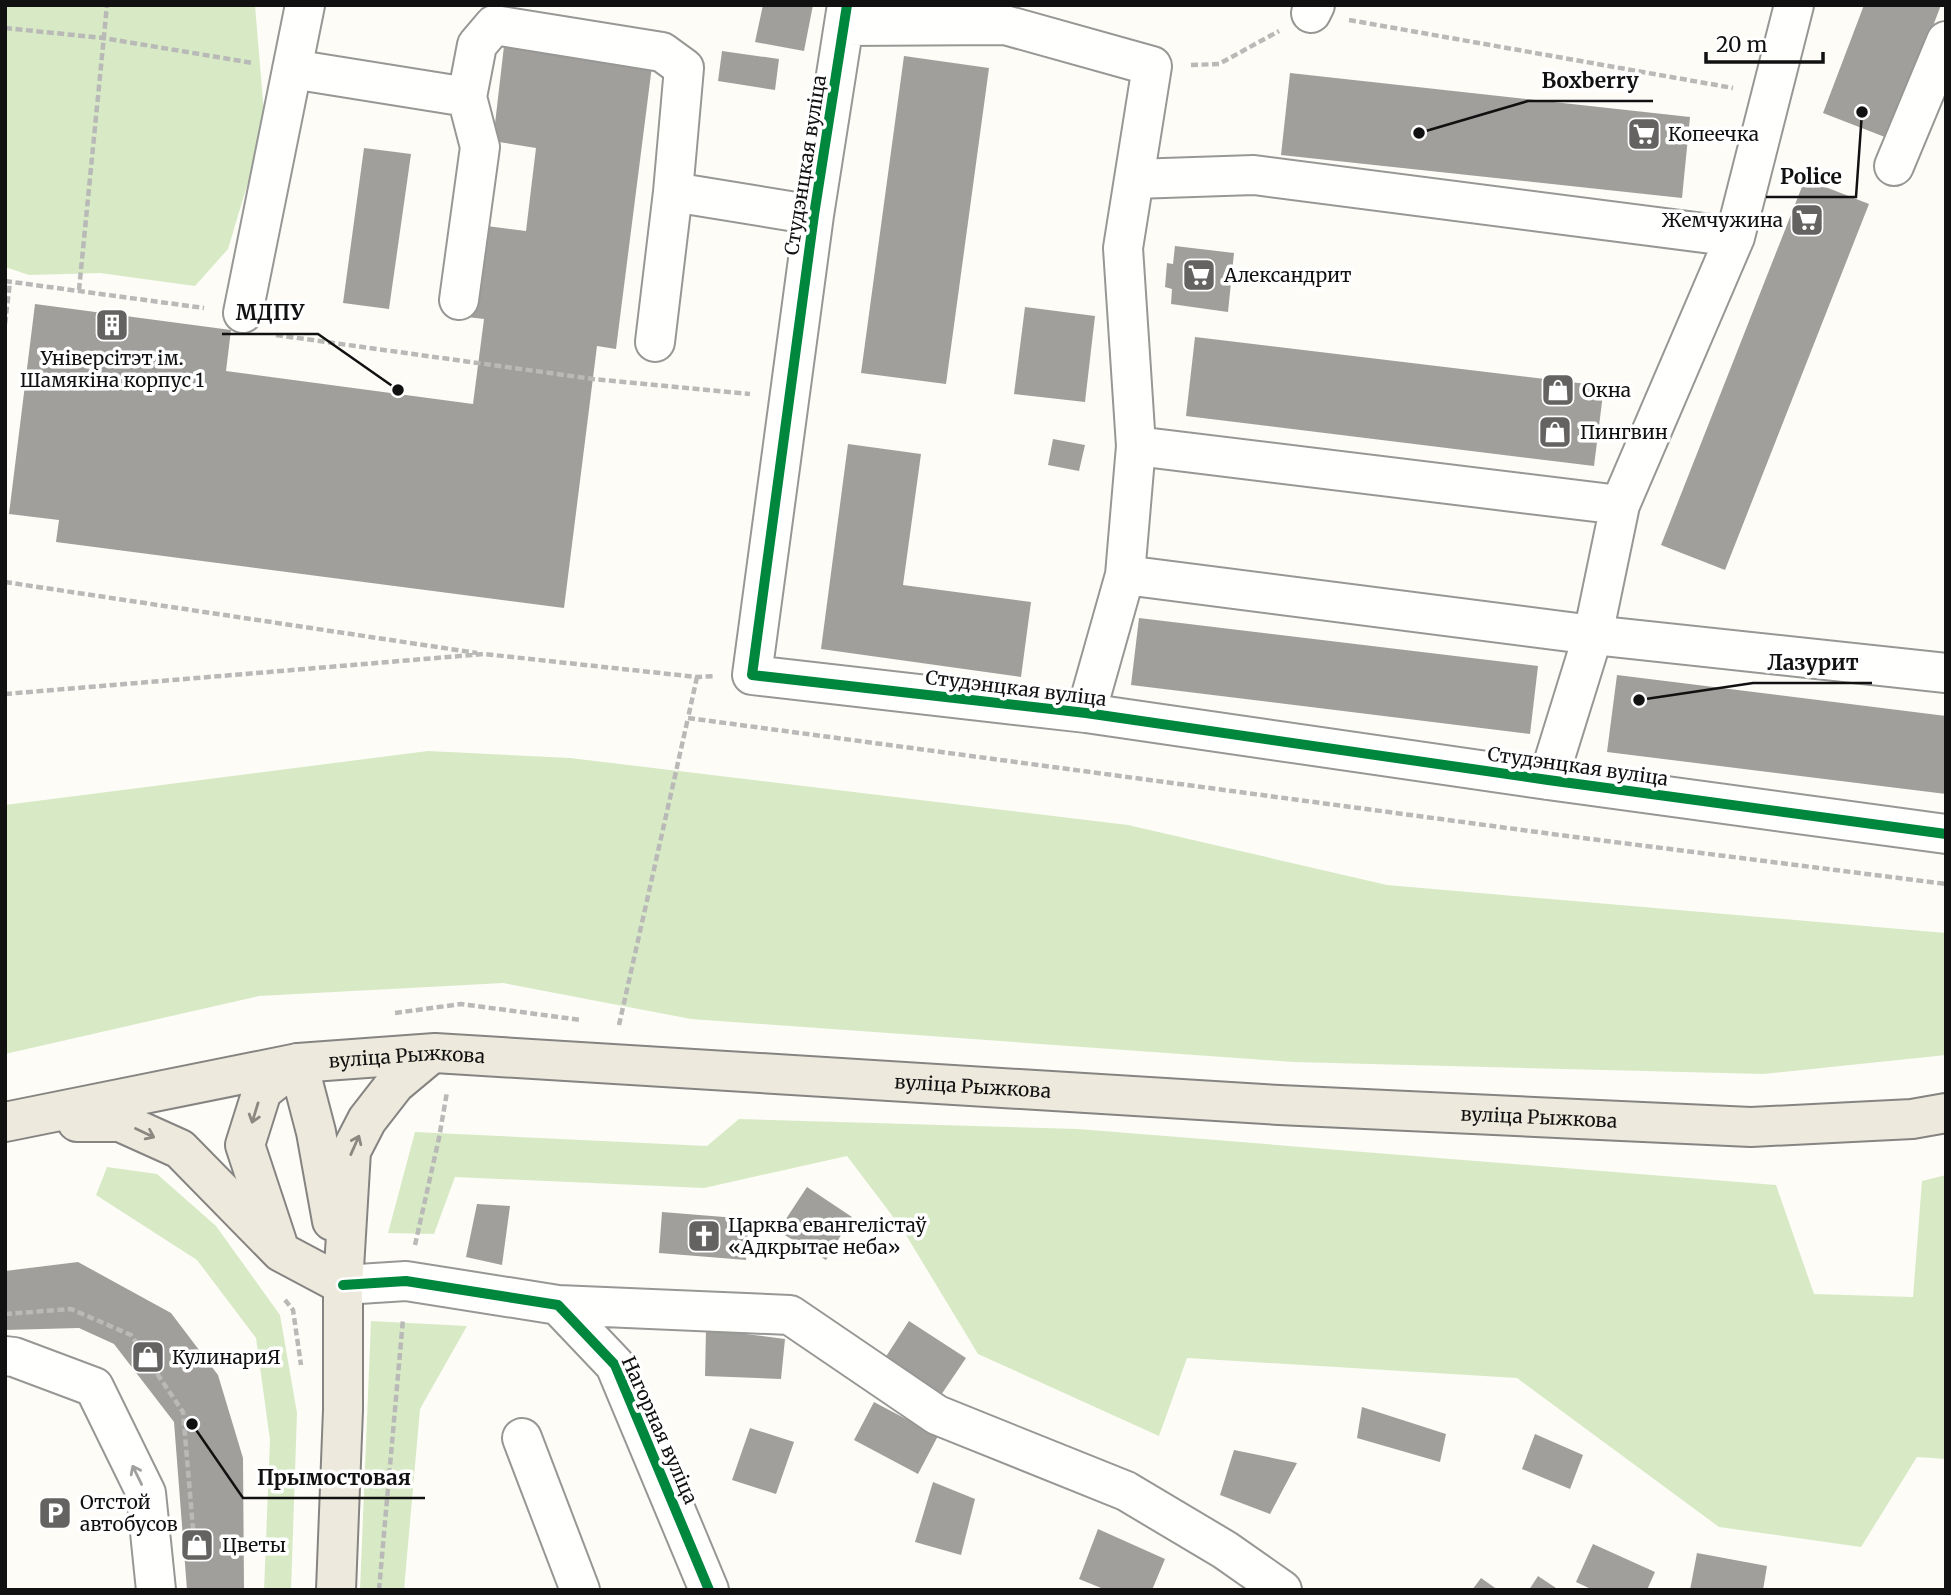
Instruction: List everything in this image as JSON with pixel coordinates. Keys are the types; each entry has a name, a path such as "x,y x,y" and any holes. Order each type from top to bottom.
{"main road":[{"name":"вуліца Рыжкова","path":"5,1122 298,1063 431,1054 1279,1105 1737,1127 1912,1119 1946,1113"},
{"path":"336,1590 343,1410 343,1285 351,1152 367,1120 395,1084 431,1054"},
{"path":"281,1252 245,1145 262,1091 298,1063 316,1132 343,1285"},
{"path":"5,1122 120,1122 180,1149 281,1252 343,1285"}],"street":[{"path":"243,313 305,5"},
{"path":"1548,780 1593,635 1620,505 1735,237 1794,5"},
{"path":"845,16 1006,15 1152,66 1123,248 1136,446 1125,575 1086,713"},
{"name":"Студэнцкая вуліца","path":"845,16 814,215 752,675 1086,713 1946,834"},
{"path":"459,300 481,147 467,97 477,45 494,25 662,52 684,68 673,192 655,342"},
{"path":"1894,166 1946,41"},
{"path":"292,69 467,97"},
{"path":"1134,179 1254,175 1735,237"},
{"path":"673,192 814,215"},
{"path":"1136,446 1620,505"},
{"path":"1125,575 1593,635 1946,673"},
{"path":"343,1285 407,1281 558,1305 790,1315 937,1415 1126,1491 1225,1550 1282,1590"},
{"name":"Нагорная вуліца","path":"558,1305 615,1365 709,1590"},
{"path":"5,1356 94,1387 146,1493 156,1590"},
{"path":"523,1438 580,1590"}],"path":[{"path":"79,290 107,5"},
{"path":"1152,66 1219,65 1313,9 1771,94"},
{"path":"5,28 103,38 292,69"},
{"path":"5,324 10,282"},
{"path":"479,362 593,379 789,398"},
{"path":"5,582 484,654 697,677 752,675"},
{"path":"5,694 484,654"},
{"path":"619,1025 697,677"},
{"path":"688,718 1553,835 1946,884"},
{"path":"284,1299 293,1310 301,1365"}],"green space":[{"path":"5,5 255,5 265,125 228,249 195,286 100,273 29,275 5,267"},
{"path":"428,751 570,758 1128,825 1387,885 1946,933 1946,1055 1763,1074 1293,1062 691,1019 503,983 259,996 5,1054 5,805"},
{"path":"739,1119 1078,1129 1776,1185 1814,1294 1913,1297 1922,1181 1946,1175 1946,1459 1917,1457 1861,1547 1719,1527 1517,1378 1187,1358 1159,1436 978,1354 903,1230 847,1156 704,1188 455,1177 434,1234 388,1233 415,1132 707,1146"},
{"path":"107,1167 157,1174 216,1226 280,1315 297,1413 291,1590 264,1590 270,1440 256,1338 197,1260 96,1195"},
{"path":"371,1321 467,1326 420,1409 404,1590 360,1590"}],"building":[{"path":"763,5 813,5 804,51 755,42"},
{"path":"1864,5 1941,5 1890,139 1823,113"},
{"name":"Універсітэт ім. Шамякіна корпус 1","path":"504,46 652,66 616,349 597,346 564,608 56,542 59,520 9,514 35,304 231,330 226,371 473,404 484,319 467,317 479,225 526,231 536,148 493,141"},
{"path":"722,51 779,59 775,90 718,81"},
{"path":"904,56 989,68 946,384 861,373"},
{"path":"1290,73 1690,117 1682,198 1281,155"},
{"path":"364,148 411,154 389,309 343,303"},
{"path":"1805,179 1869,204 1725,570 1661,545"},
{"name":"Александрит","path":"1175,246 1234,253 1228,312 1171,304 1172,289 1165,287 1167,263 1173,264"},
{"path":"1025,307 1095,316 1085,402 1014,394"},
{"path":"1195,337 1604,386 1594,466 1186,416"},
{"path":"1053,439 1085,445 1079,471 1048,465"},
{"path":"848,444 921,454 903,585 1031,602 1021,677 821,649"},
{"path":"1139,618 1538,666 1530,734 1131,685"},
{"path":"1617,675 1946,716 1946,794 1607,752"},
{"path":"807,1187 852,1217 826,1260 778,1231"},
{"path":"477,1204 510,1206 502,1265 466,1257"},
{"name":"Царква евангелістаў «Адкрытае неба»","path":"662,1212 749,1219 746,1260 659,1253"},
{"path":"78,1262 171,1313 218,1375 243,1458 244,1590 187,1590 174,1422 114,1344 79,1328 5,1330 5,1271"},
{"path":"909,1321 966,1358 941,1395 885,1358"},
{"path":"706,1329 785,1339 781,1379 705,1376"},
{"path":"874,1402 938,1436 918,1474 854,1440"},
{"path":"1362,1407 1446,1434 1440,1462 1357,1438"},
{"path":"750,1428 794,1442 776,1494 732,1480"},
{"path":"1535,1434 1583,1455 1570,1489 1522,1469"},
{"path":"1234,1450 1297,1463 1270,1514 1220,1495"},
{"path":"933,1482 975,1499 961,1555 915,1542"},
{"path":"1098,1529 1165,1559 1152,1590 1106,1590 1079,1579"},
{"path":"1593,1544 1655,1572 1647,1590 1593,1590 1576,1582"},
{"path":"1697,1553 1767,1566 1763,1590 1690,1590"},
{"path":"1538,1576 1559,1590 1529,1590"},
{"path":"1481,1578 1498,1590 1472,1590"}],"cycle path":[{"path":"847,5 814,215 752,675 1086,713 1946,834"},
{"path":"343,1285 406,1281 558,1305 615,1365 709,1590"}],"place":[{"name":"Police","path":"1862,112"},
{"name":"Boxberry","path":"1419,133"},
{"name":"Копеечка","path":"1644,134"},
{"name":"Жемчужина","path":"1807,220"},
{"name":"Александрит","path":"1199,275"},
{"name":"Універсітэт ім. Шамякіна корпус 1","path":"112,325"},
{"name":"МДПУ","path":"398,390"},
{"name":"Окна","path":"1558,390"},
{"name":"Пингвин","path":"1555,432"},
{"name":"Лазурит","path":"1639,700"},
{"name":"Царква евангелістаў «Адкрытае неба»","path":"704,1236"},
{"name":"КулинариЯ","path":"148,1357"},
{"name":"Прымостовая","path":"192,1424"},
{"name":"Отстой автобусов","path":"55,1513"},
{"name":"Цветы","path":"197,1545"}]}
